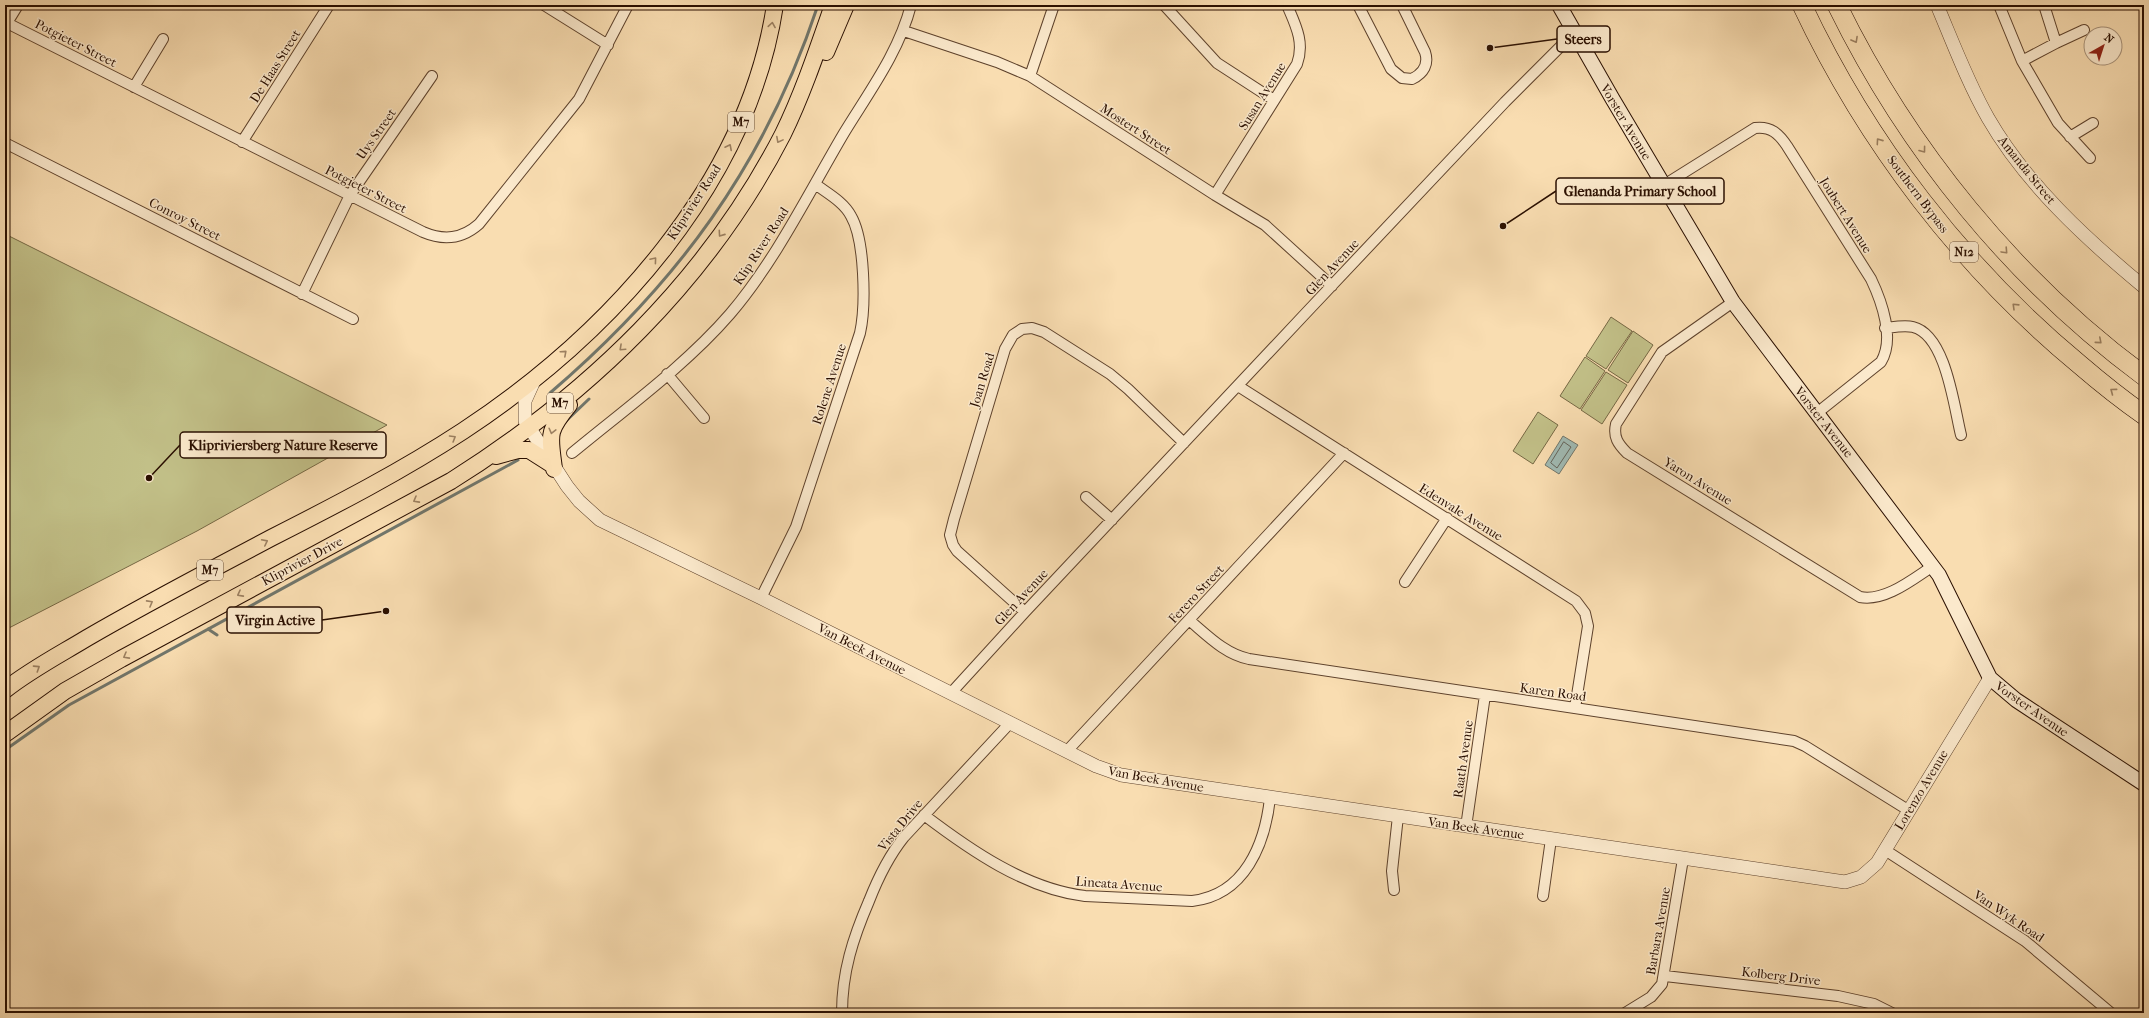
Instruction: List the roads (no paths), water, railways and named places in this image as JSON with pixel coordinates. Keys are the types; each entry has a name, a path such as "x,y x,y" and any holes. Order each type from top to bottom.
{"highway":[{"name":"Southern Bypass","path":"1802,5 1846,90 1876,137 1936,220 1993,284 2050,340 2144,415"},
{"name":"N12","path":"1837,5 1871,69 1896,110 1962,201 2016,263 2067,313 2106,347 2144,376"}],"main road":[{"name":"Kliprivier Road","path":"535,379 585,333 637,280 680,228 708,186 730,145 750,99 771,33 775,5"},
{"name":"M7","path":"591,377 650,321 677,292 715,242 768,161 795,105 820,42 832,5"},
{"path":"795,105 811,84 820,67 846,5"},
{"name":"Vorster Avenue","path":"1559,5 1574,33 1733,302 1934,566 1948,592 1981,664 1990,678 2010,696 2144,784"},
{"path":"553,466 550,438 552,426 591,377"},
{"name":"Kliprivier Drive","path":"5,734 64,691 121,658 451,481 489,457 529,428 591,377"},
{"name":"M7","path":"5,690 50,660 122,618 419,458 462,432 535,379"},
{"path":"489,457 507,454 518,450 529,450 553,466"}],"street":[{"path":"6,22 18,5"},
{"name":"De Haas Street","path":"242,142 329,5"},
{"path":"544,5 608,45"},
{"name":"Potgieter Street","path":"6,22 242,142 435,237 454,237 469,232 491,211 565,116 588,83 628,5"},
{"name":"Klip River Road","path":"572,454 703,342 731,313 768,263 815,184 904,31 911,5"},
{"path":"1030,76 1054,5"},
{"path":"1164,5 1221,66 1274,100"},
{"name":"Susan Avenue","path":"1215,195 1297,64 1301,50 1297,30 1286,5"},
{"path":"1358,5 1390,69 1402,78 1412,79 1423,70 1427,60 1425,52 1402,5"},
{"path":"1999,5 2022,61 2058,123 2090,158"},
{"path":"2044,5 2056,43"},
{"name":"Amanda Street","path":"1941,8 1987,105 2018,154 2043,184 2098,241 2144,281"},
{"name":"Amanda Street","path":"1941,8 1976,96 1988,118 2015,159 2096,245 2144,287"},
{"path":"2022,61 2083,30"},
{"name":"Mostert Street","path":"904,31 997,62 1030,76 1272,230 1332,286"},
{"name":"Glen Avenue","path":"951,693 1024,612 1500,108 1574,33"},
{"path":"134,87 163,39"},
{"name":"Uys Street","path":"302,294 350,195 432,76"},
{"path":"2070,137 2093,123"},
{"name":"Joubert Avenue","path":"1664,185 1751,130 1760,128 1775,132 1787,146 1871,279 1879,300 1886,328 1888,346 1881,362 1817,413"},
{"name":"Conroy Street","path":"5,143 353,319"},
{"name":"Rolene Avenue","path":"761,598 796,527 860,333 864,313 859,242 856,226 851,215 843,205 815,184"},
{"name":"Yaron Avenue","path":"1733,302 1662,352 1616,424 1615,436 1622,447 1638,460 1860,597 1873,598 1886,593 1934,566"},
{"path":"1886,328 1912,327 1926,335 1934,343 1942,358 1961,434"},
{"name":"Joan Road","path":"1024,612 957,551 953,545 950,535 986,410 1005,349 1012,335 1022,329 1032,328 1053,338 1119,381 1184,443"},
{"path":"666,374 704,418"},
{"name":"Van Beek Avenue","path":"535,379 527,394 524,407 525,421 553,466 578,501 600,520 761,598 1104,770 1121,775 1270,798 1838,882"},
{"name":"Edenvale Avenue","path":"1238,386 1569,595 1581,606 1588,626 1575,708"},
{"name":"Ferero Street","path":"1067,751 1344,454"},
{"path":"1086,497 1112,520"},
{"path":"1405,582 1447,518"},
{"name":"Karen Road","path":"1189,620 1223,648 1240,657 1794,741 1806,746 1908,810"},
{"name":"Lorenzo Avenue","path":"1838,882 1850,881 1866,874 1877,863 1990,678"},
{"name":"Raath Avenue","path":"1466,827 1486,695"},
{"name":"Vista Drive","path":"842,1013 846,967 857,929 889,857 904,837 1010,723"},
{"name":"Lineata Avenue","path":"924,815 969,848 991,861 1059,891 1085,896 1192,901 1208,899 1222,892 1246,868 1263,839 1270,798"},
{"path":"1394,890 1392,871 1398,816"},
{"path":"1543,896 1551,839"},
{"name":"Van Wyk Road","path":"1885,850 2025,941 2111,1013"},
{"name":"Barbara Avenue","path":"1625,1013 1657,992 1665,976 1683,859"},
{"name":"Kolberg Drive","path":"1665,976 1838,996 1874,1004 1892,1013"}],"water":[{"path":"1563,436 1578,445 1559,474 1545,465"}],"waterway":[{"path":"550,393 596,352 638,309 677,265 712,218 743,169 772,118 796,63 818,5"},
{"path":"566,421 589,399"},
{"path":"5,750 69,705 518,460"},
{"path":"2144,626 2142,632 2144,640"},
{"path":"208,629 217,635"}],"place":[{"name":"Steers","path":"1490,48"},
{"name":"Glenanda Primary School","path":"1503,226"},
{"name":"Klipriviersberg Nature Reserve","path":"149,478"},
{"name":"Virgin Active","path":"386,611"}]}
